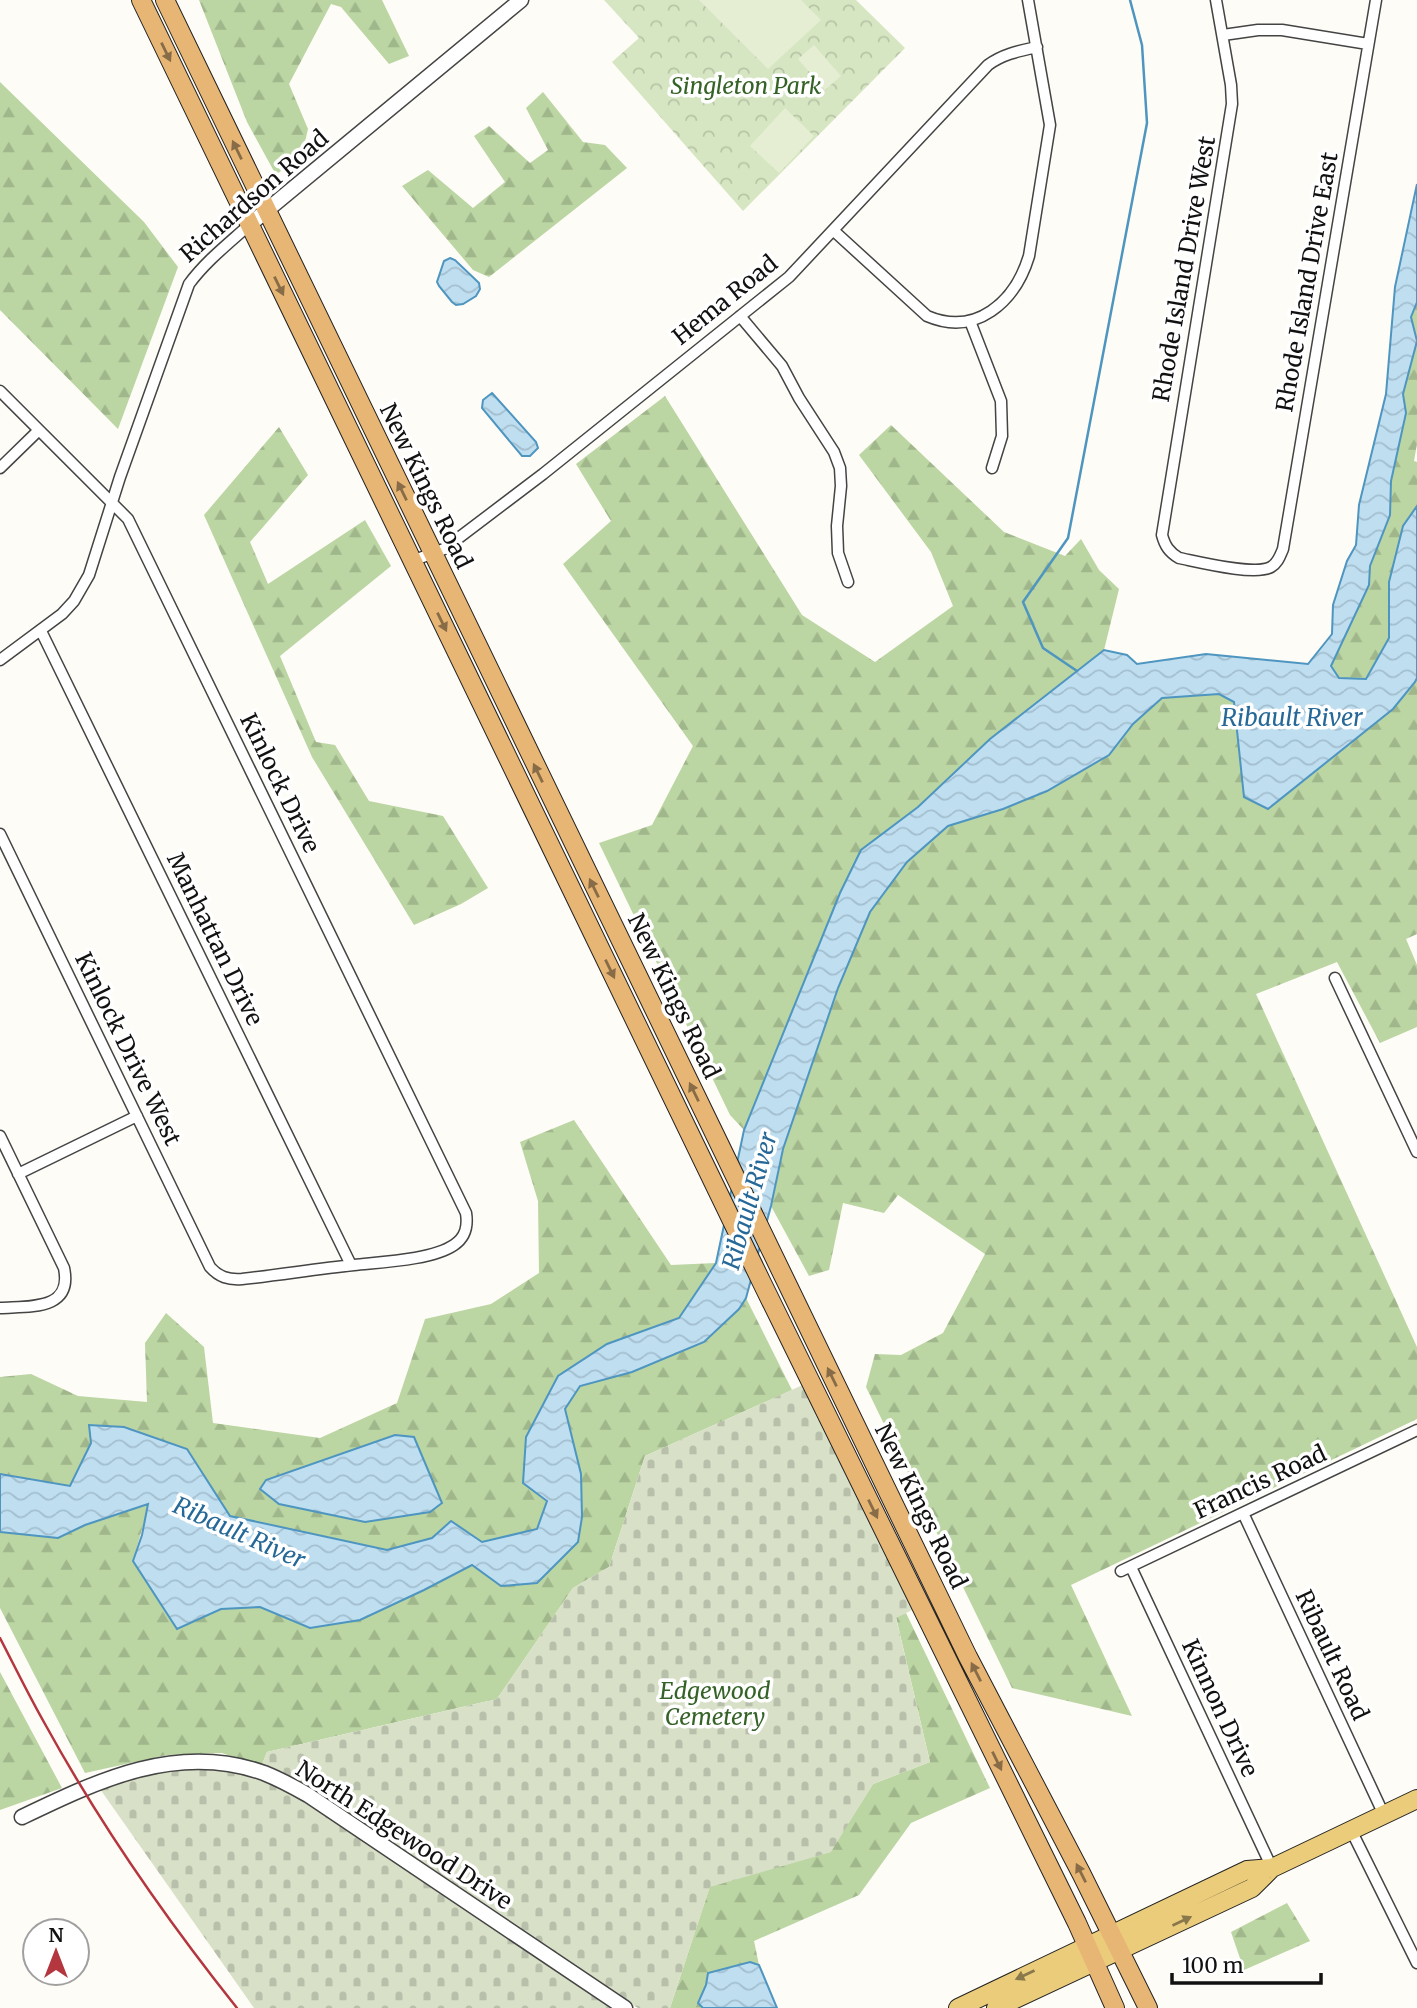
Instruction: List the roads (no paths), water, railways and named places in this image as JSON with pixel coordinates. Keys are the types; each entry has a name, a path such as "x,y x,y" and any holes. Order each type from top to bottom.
{"highway":[{"name":"New Kings Road","path":"141,0 1115,2008"},
{"name":"New Kings Road","path":"165,0 968,1657 1148,2008"}],"main road":[{"path":"958,2008 1252,1888 1272,1868 1417,1799"},
{"path":"996,2008 1090,1954"}],"street":[{"name":"Richardson Road","path":"0,660 62,614 81,590 189,284 198,271 249,225 521,0"},
{"path":"834,231 927,316 939,321 955,323 986,315 1015,289 1029,256 1049,125 1028,0"},
{"name":"Rhode Island Drive West","path":"1216,0 1231,85 1230,126 1162,535 1164,544 1179,558 1253,571 1270,568"},
{"name":"Rhode Island Drive East","path":"1270,568 1277,562 1283,549 1376,0"},
{"path":"1223,35 1282,30 1368,44"},
{"name":"Hema Road","path":"412,561 444,549 524,489 789,278 988,65 1010,53 1037,47"},
{"path":"740,316 782,366 834,452 840,468 841,486 837,526 838,553 848,582"},
{"path":"970,321 1001,401 1002,436 992,468"},
{"name":"Kinlock Drive","path":"0,391 128,519 466,1213 466,1231 463,1238 453,1246 412,1258 351,1265"},
{"path":"0,468 39,430"},
{"name":"Manhattan Drive","path":"41,631 351,1265"},
{"name":"Kinlock Drive West","path":"0,834 210,1267 224,1278 242,1279 351,1265"},
{"path":"549,843 568,834"},
{"path":"1335,978 1417,1152"},
{"path":"18,1174 137,1116"},
{"path":"0,1136 64,1268 65,1285 62,1293 50,1303 0,1308"},
{"name":"Francis Road","path":"1126,1569 1417,1430"},
{"path":"843,1448 862,1439"},
{"name":"Ribault Road","path":"1243,1513 1384,1815"},
{"name":"Kinnon Drive","path":"1126,1569 1272,1868"},
{"name":"North Edgewood Drive","path":"22,1817 77,1791 134,1770 161,1765 180,1762 211,1763 266,1774 307,1795 625,2008"},
{"path":"1351,1830 1417,1963"}],"water":[{"name":"Ribault River","path":"1417,184 1417,302 1411,317 1417,341 1403,394 1406,413 1391,481 1390,515 1370,566 1369,585 1331,666 1339,678 1366,679 1389,638 1389,582 1403,526 1417,506 1415,682 1393,709 1268,809 1244,797 1234,702 1219,694 1162,698 1133,724 1109,755 1047,791 1003,809 948,826 907,862 870,912 838,988 783,1149 746,1298 739,1309 704,1342 632,1372 580,1386 565,1409 581,1474 582,1517 578,1542 537,1583 501,1586 472,1565 360,1620 310,1628 260,1607 221,1609 177,1629 133,1561 148,1504 85,1525 58,1538 0,1532 0,1474 70,1486 91,1443 89,1425 124,1427 187,1449 230,1516 387,1550 432,1538 451,1521 482,1542 537,1529 547,1501 523,1483 526,1437 558,1376 607,1344 679,1318 716,1263 744,1130 840,893 861,850 918,807 990,739 1104,650 1127,655 1137,664 1206,654 1308,664 1332,634 1333,605 1347,561 1356,545 1359,505 1386,394 1395,287"},
{"path":"450,258 479,283 480,289 476,296 463,304 456,305 452,302 437,282 444,261"},
{"path":"492,393 536,442 538,448 530,456 522,456 482,408 483,400"},
{"path":"395,1435 414,1437 442,1503 430,1512 365,1522 279,1504 260,1489 266,1480"},
{"path":"750,1962 759,1965 777,2008 703,2008 698,2003 708,1973"}],"waterway":[{"path":"1077,671 1043,648 1023,602 1068,538 1147,123 1142,45 1130,0"}],"railway":[{"path":"0,1638 45,1724 111,1834 185,1940 237,2008"}],"park label":[{"name":"Singleton Park","path":"746,86"},
{"name":"Edgewood Cemetery","path":"715,1704"}]}
